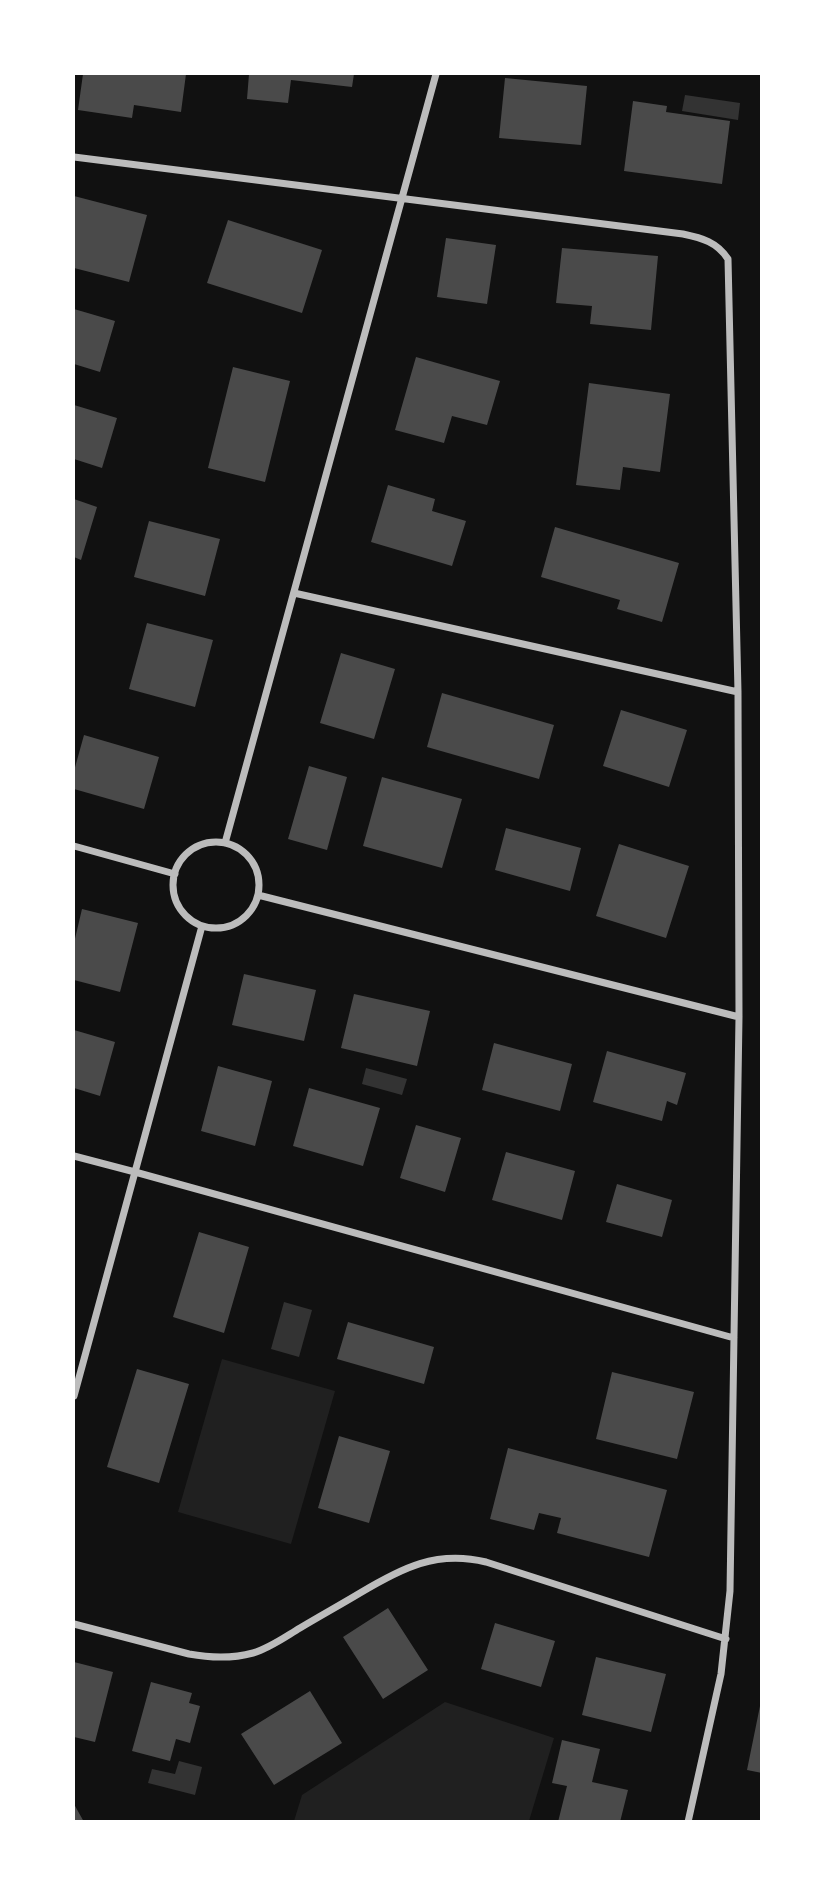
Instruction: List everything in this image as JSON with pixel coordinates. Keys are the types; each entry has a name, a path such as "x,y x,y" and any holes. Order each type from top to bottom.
{"street":[{"path":"225,843 436,74"},
{"path":"74,157 683,234 709,240 724,252 728,259 737,692 739,1017 730,1577 726,1639 718,1690 688,1822"},
{"path":"294,593 737,692"},
{"path":"225,843 238,848 256,868 258,895 253,909 243,920 216,929 190,921 175,900 173,887 180,862 189,852 199,845 225,843"},
{"path":"74,846 175,874"},
{"path":"258,895 739,1017"},
{"path":"74,1396 202,926"},
{"path":"74,1156 734,1338"},
{"path":"74,1624 189,1654 230,1658 274,1644 401,1570 430,1560 450,1557 486,1562 726,1639"}],"shaded area":[{"path":"685,95 740,103 738,120 682,111"},
{"path":"366,1068 407,1079 402,1095 362,1084"},
{"path":"284,1302 312,1310 299,1357 271,1349"},
{"path":"222,1359 335,1391 291,1544 178,1512"},
{"path":"445,1702 554,1738 529,1821 294,1821 302,1795"},
{"path":"179,1761 202,1767 195,1795 148,1783 152,1769 175,1774"}],"building":[{"path":"83,74 186,74 181,112 134,105 132,118 78,110"},
{"path":"249,74 354,74 352,87 291,80 288,103 247,99"},
{"path":"505,78 587,86 581,145 499,138"},
{"path":"633,101 667,106 666,112 730,121 722,184 624,171"},
{"path":"74,196 147,215 129,282 74,268"},
{"path":"228,220 322,250 302,313 207,283"},
{"path":"446,238 496,245 487,304 437,297"},
{"path":"562,248 658,256 651,330 590,324 592,306 556,303"},
{"path":"74,309 115,321 100,372 74,364"},
{"path":"416,357 500,381 487,425 452,416 444,443 395,430"},
{"path":"233,367 290,381 265,482 208,468"},
{"path":"589,383 670,394 660,472 623,467 620,490 576,485"},
{"path":"74,405 117,418 102,468 74,459"},
{"path":"388,485 435,499 432,511 466,521 452,566 371,542"},
{"path":"74,499 97,507 81,560 74,557"},
{"path":"149,521 220,539 205,596 134,577"},
{"path":"555,527 679,563 662,622 617,609 620,600 541,577"},
{"path":"147,623 213,640 195,707 129,689"},
{"path":"341,653 395,669 374,739 320,723"},
{"path":"442,693 554,725 539,779 427,747"},
{"path":"621,710 687,730 669,787 603,766"},
{"path":"84,735 159,757 144,809 74,789 74,771"},
{"path":"309,766 347,777 327,850 288,839"},
{"path":"382,777 462,799 442,868 363,846"},
{"path":"506,828 581,848 570,891 495,870"},
{"path":"619,844 689,866 666,938 596,916"},
{"path":"82,909 138,923 120,992 74,980 74,943"},
{"path":"244,974 316,990 304,1041 232,1025"},
{"path":"354,994 430,1011 417,1066 341,1048"},
{"path":"74,1030 115,1042 100,1096 74,1088"},
{"path":"494,1043 572,1064 560,1111 482,1090"},
{"path":"607,1051 686,1073 677,1105 667,1101 662,1121 593,1102"},
{"path":"218,1066 272,1081 255,1146 201,1131"},
{"path":"309,1088 380,1108 363,1166 293,1146"},
{"path":"416,1125 461,1138 445,1192 400,1178"},
{"path":"506,1152 575,1171 562,1220 492,1200"},
{"path":"617,1184 672,1200 662,1237 606,1222"},
{"path":"199,1232 249,1247 224,1333 173,1317"},
{"path":"348,1322 434,1347 424,1384 337,1359"},
{"path":"137,1369 189,1384 159,1483 107,1467"},
{"path":"612,1372 694,1392 677,1459 596,1439"},
{"path":"339,1436 390,1451 369,1523 318,1508"},
{"path":"508,1448 667,1490 649,1557 557,1533 561,1518 539,1513 534,1530 490,1519"},
{"path":"388,1608 428,1670 383,1699 343,1637"},
{"path":"495,1623 555,1641 541,1687 481,1669"},
{"path":"596,1657 666,1674 651,1732 582,1715"},
{"path":"74,1662 113,1672 95,1742 74,1737"},
{"path":"151,1682 192,1693 189,1703 200,1706 190,1743 176,1739 170,1761 132,1751"},
{"path":"310,1691 342,1743 274,1785 241,1734"},
{"path":"762,1706 762,1773 747,1770"},
{"path":"562,1740 600,1749 592,1782 628,1790 620,1822 558,1822 567,1786 552,1783"},
{"path":"74,1804 84,1822 74,1822"}]}
